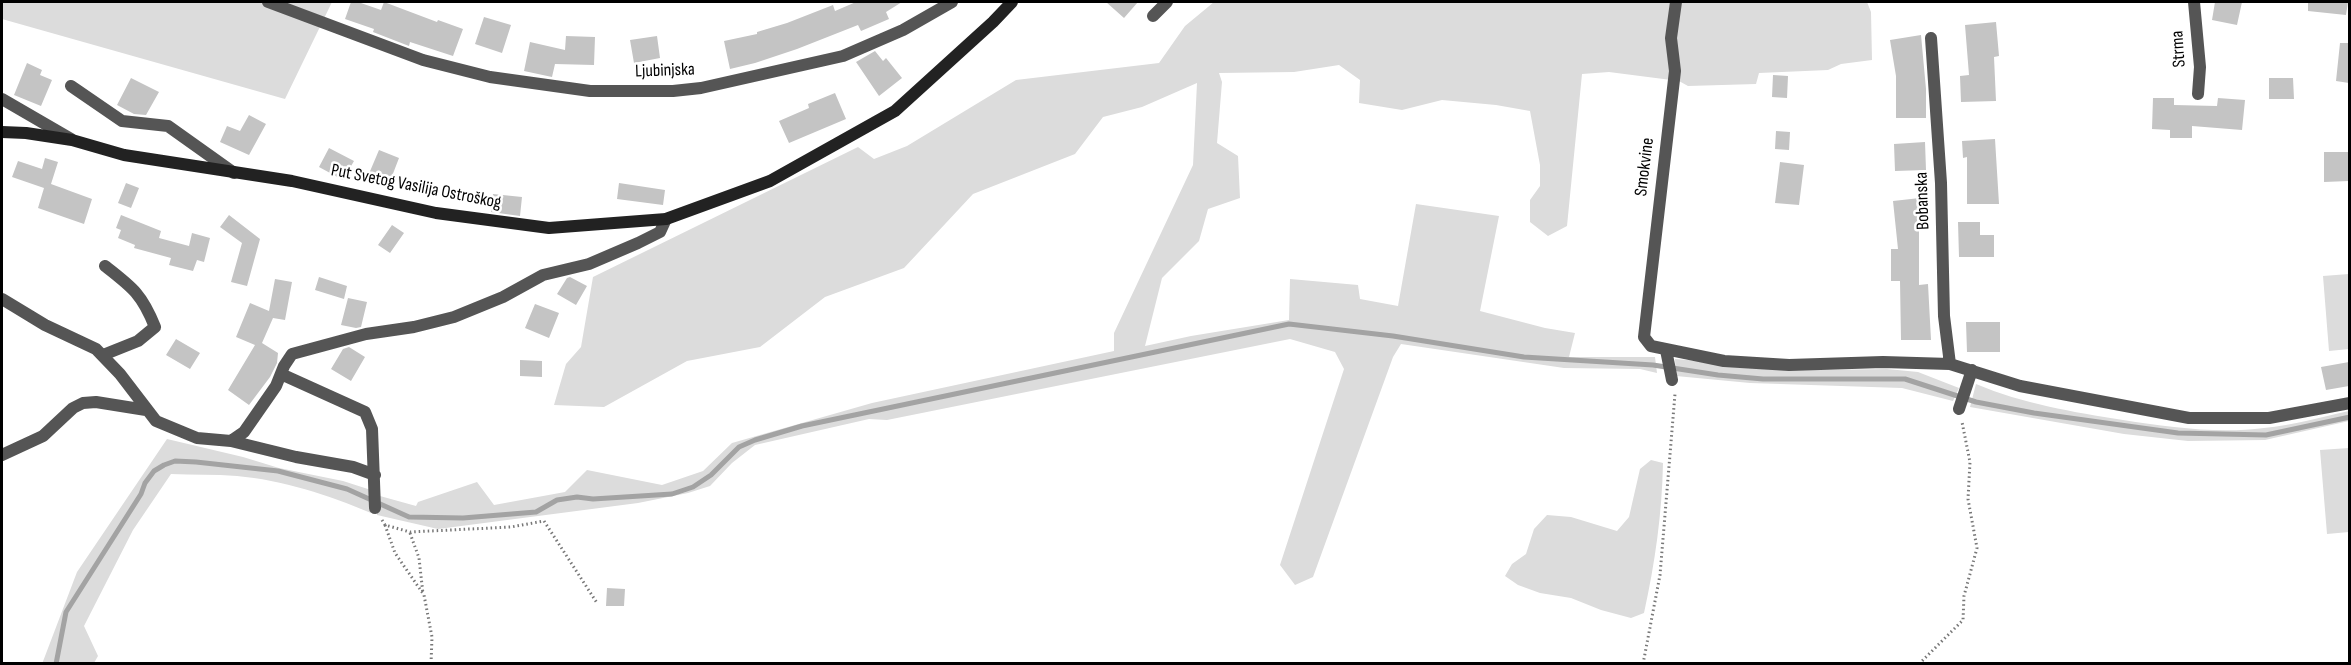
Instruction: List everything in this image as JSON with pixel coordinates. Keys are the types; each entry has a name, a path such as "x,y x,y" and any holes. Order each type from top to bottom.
{"street":[{"name":"Ljubinjska","path":"267,2 423,60 490,77 590,91 673,91 701,88 843,56 903,30 952,2"},
{"name":"Put Svetog Vasilija Ostroškog","path":"2,132 72,140 124,155 292,181 436,213 549,228 666,219 770,181 895,111 1012,2"},
{"path":"1153,16 1167,2"},
{"name":"Smokvine","path":"1667,353 1651,346 1644,337 1675,70 1671,38 1676,2"},
{"name":"Strma","path":"2194,2 2200,67 2198,94"},
{"name":"Bobanska","path":"1931,38 1941,183 1944,316 1950,364"},
{"path":"70,86 122,121 168,126 234,172"},
{"path":"2,99 72,140"},
{"path":"231,441 244,432 276,387 280,374 292,354 366,333 414,327 454,317 503,297 543,275 589,264 638,243 660,232 666,219"},
{"path":"102,355 138,341 154,327 147,306 135,290 105,266"},
{"path":"2,299 45,325 96,349 134,391 156,421 196,438 231,441 296,457 353,467 375,476"},
{"path":"1672,380 1667,353 1724,361 1789,365 1883,362 1950,364 2020,386 2189,418 2269,418 2349,403"},
{"path":"1959,409 1972,370"},
{"path":"280,374 365,412 372,429 375,508"},
{"path":"2,455 43,436 73,408 83,403 96,402 146,410"}],"path":[{"path":"1643,663 1660,575 1675,394 1672,380"},
{"path":"1919,663 1964,620 1964,596 1977,548 1968,499 1970,462 1959,409"},
{"path":"375,508 385,525 395,553 424,595"},
{"path":"385,525 410,532 511,527 544,521 597,603"},
{"path":"410,532 419,558 432,637 431,663"}],"shaded area":[{"path":"2,2 332,2 285,99 2,19"},
{"path":"1214,2 1867,2 1871,12 1872,60 1841,64 1828,70 1759,73 1756,84 1688,86 1679,81 1609,72 1582,74 1567,226 1548,236 1530,222 1530,200 1540,186 1540,165 1530,111 1442,100 1402,110 1359,103 1360,80 1339,65 1294,72 1219,73 1222,82 1217,143 1238,156 1240,198 1208,209 1199,241 1162,278 1145,346 1289,320 1290,279 1358,285 1360,299 1398,306 1416,204 1499,216 1480,311 1545,328 1575,333 1569,357 1655,357 1657,373 1640,369 1564,368 1401,344 1393,357 1313,577 1295,585 1280,565 1344,369 1335,352 1290,339 887,420 869,419 755,445 732,463 710,486 638,503 438,529 377,515 380,496 416,506 418,502 477,482 494,505 565,492 587,470 662,485 703,471 732,443 872,403 1114,351 1114,333 1193,165 1197,83 1142,107 1103,117 1075,154 973,194 904,268 825,297 760,347 687,361 604,407 554,405 566,364 581,347 593,277 858,147 874,159 907,146 1016,80 1159,63 1185,26"},
{"path":"2349,274 2349,349 2329,351 2323,276"},
{"path":"1675,359 1816,370 1887,369 1918,372 1959,388 1953,401 1902,388 1750,383 1676,376"},
{"path":"1976,384 2012,397 2048,406 2175,427 2247,430 2286,425 2349,411 2349,421 2265,440 2188,441 2124,434 1970,407"},
{"path":"167,439 279,468 343,481 371,490 371,513 322,494 271,481 229,475 171,474 133,530 84,626 98,656 94,663 42,664 77,572"},
{"path":"2349,448 2349,532 2327,534 2320,450"},
{"path":"1651,460 1663,463 1657,538 1644,613 1631,618 1601,610 1571,598 1540,593 1518,585 1505,576 1512,564 1526,554 1534,529 1547,515 1571,517 1617,531 1629,517 1640,469"}],"building":[{"path":"351,2 358,2 381,10 384,2 463,29 453,56 410,42 409,46 373,32 374,29 345,19"},
{"path":"856,2 902,2 886,12 889,19 861,31 858,25 797,49 730,69 724,41 757,34 757,32 833,5 835,11"},
{"path":"1106,2 1138,2 1124,18"},
{"path":"2215,2 2242,2 2237,25 2212,20"},
{"path":"2308,2 2348,2 2346,15 2308,11"},
{"path":"484,17 511,25 502,53 475,44"},
{"path":"1996,22 1999,56 1994,57 1996,101 1961,102 1960,76 1969,75 1965,25"},
{"path":"1921,35 1926,118 1896,118 1896,76 1890,40"},
{"path":"566,36 595,37 594,65 555,64 552,77 524,71 530,42 565,50"},
{"path":"657,36 660,58 634,63 630,40"},
{"path":"2340,43 2349,43 2349,83 2336,81"},
{"path":"875,51 883,61 886,58 902,78 879,96 856,62"},
{"path":"27,63 42,70 40,75 52,80 41,106 14,95"},
{"path":"1773,75 1788,76 1787,98 1772,97"},
{"path":"131,78 159,92 146,115 134,114 117,105"},
{"path":"2269,78 2293,78 2294,99 2269,99"},
{"path":"835,93 846,119 789,143 779,121 809,108 808,104"},
{"path":"2153,98 2174,98 2174,105 2217,106 2218,98 2245,100 2242,130 2192,126 2192,138 2170,138 2170,130 2152,129"},
{"path":"249,115 266,124 249,155 220,142 227,126 240,131"},
{"path":"1776,131 1790,132 1789,150 1775,149"},
{"path":"1995,139 1999,204 1967,204 1967,157 1963,158 1962,141"},
{"path":"1925,142 1926,170 1895,171 1894,144"},
{"path":"329,148 354,161 343,180 319,167"},
{"path":"379,150 399,158 389,184 368,176"},
{"path":"2324,152 2349,152 2349,181 2324,182"},
{"path":"45,158 58,162 51,184 92,199 84,224 38,208 44,188 12,177 18,161 42,169"},
{"path":"1780,162 1804,165 1799,205 1775,203"},
{"path":"126,183 139,188 131,208 118,203"},
{"path":"619,183 665,190 663,205 617,199"},
{"path":"493,194 522,197 520,216 491,212"},
{"path":"1920,198 1923,229 1919,229 1919,285 1928,284 1931,340 1901,340 1900,281 1891,281 1891,249 1898,249 1893,201"},
{"path":"121,215 161,231 159,238 189,246 192,233 210,238 204,262 197,260 193,271 169,265 171,258 134,248 135,245 118,238 121,230 116,228"},
{"path":"229,215 260,239 247,286 231,282 242,243 220,227"},
{"path":"1958,222 1980,222 1980,235 1994,235 1994,257 1959,257"},
{"path":"392,225 404,233 390,253 378,245"},
{"path":"319,277 347,286 344,299 315,290"},
{"path":"570,277 587,286 576,305 557,294"},
{"path":"275,279 292,282 285,320 273,318 262,343 278,353 277,363 270,377 249,405 228,390 255,345 236,337 250,303 269,311"},
{"path":"348,298 367,302 361,327 341,325"},
{"path":"535,304 559,313 549,338 525,328"},
{"path":"1966,322 2000,322 2000,352 1967,352"},
{"path":"176,339 200,353 190,369 166,355"},
{"path":"349,347 365,357 351,381 331,369 343,349"},
{"path":"520,360 542,361 542,377 520,376"},
{"path":"2349,362 2349,386 2326,390 2321,367"},
{"path":"607,588 625,589 624,606 606,606"}],"waterway":[{"path":"56,664 66,612 141,494 145,483 154,471 175,461 278,471 347,489 409,517 463,518 536,512 557,500 577,497 593,499 672,494 693,487 711,475 739,447 802,426 1289,324 1393,336 1524,357 1653,365 1718,375 1763,379 1905,379 1976,402 2034,413 2178,433 2266,435 2350,417"}]}
